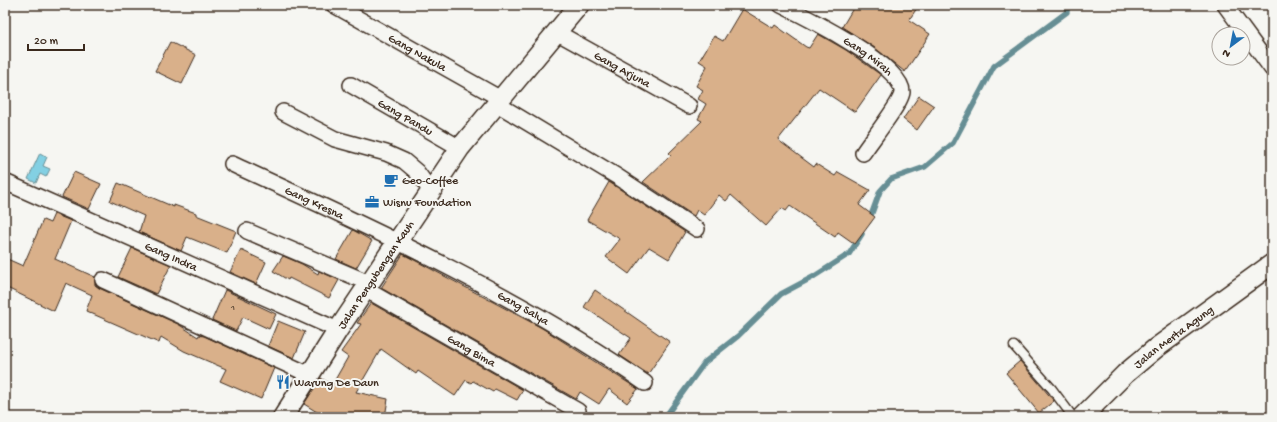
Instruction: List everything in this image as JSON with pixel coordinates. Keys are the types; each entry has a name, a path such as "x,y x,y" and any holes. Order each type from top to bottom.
{"street":[{"name":"Gang Nakula","path":"334,5 499,101 697,229"},
{"name":"Jalan Pengubengan Kauh","path":"284,417 338,330 460,148 579,5"},
{"name":"Gang Mirah","path":"781,5 834,31 893,74 901,84 901,97 863,153"},
{"path":"1225,5 1272,69"},
{"name":"Gang Arjuna","path":"556,32 689,106"},
{"name":"Gang Pandu","path":"351,85 460,148"},
{"path":"284,112 334,139 386,153 404,161 417,172 431,191"},
{"name":"Gang Kresna","path":"232,164 397,241"},
{"name":"Gang Indra","path":"5,182 338,330"},
{"path":"246,231 367,286"},
{"name":"Gang Salya","path":"397,241 514,302 603,354 645,383"},
{"name":"Jalan Merta Agung","path":"1082,417 1125,374 1156,348 1272,264"},
{"path":"103,280 310,375"},
{"name":"Gang Bima","path":"367,286 578,411"}],"lane":[{"path":"1014,346 1052,389 1073,417"}],"water":[{"path":"40,153 47,157 43,166 50,169 46,177 40,174 36,183 28,179"}],"building":[{"path":"855,5 919,5 909,20 930,34 905,72 875,48 842,27"},
{"path":"742,9 773,28 775,25 809,48 818,34 846,50 881,75 855,112 819,88 778,140 814,167 816,164 835,176 838,172 870,190 859,205 875,217 855,244 838,232 835,237 790,206 786,211 782,208 766,226 731,195 726,201 719,195 704,215 697,210 694,216 643,182 671,155 669,153 702,121 698,119 706,104 698,99 703,90 696,86 707,66 699,61 714,36 723,41"},
{"path":"170,42 196,55 182,84 155,71"},
{"path":"919,96 934,106 917,130 903,119"},
{"path":"74,172 101,184 89,209 62,197"},
{"path":"609,182 685,232 669,259 649,247 629,274 606,257 620,239 587,220"},
{"path":"118,183 174,207 174,205 196,213 196,215 236,231 227,253 187,237 181,251 139,232 144,216 110,201"},
{"path":"54,214 71,221 55,259 95,277 95,285 99,288 178,324 198,337 199,335 204,336 274,368 261,399 220,381 226,369 184,351 161,337 159,343 86,311 92,295 66,283 54,311 5,287 5,258 23,266 43,220 50,223"},
{"path":"353,230 372,241 356,268 336,259"},
{"path":"132,248 171,265 156,294 118,277"},
{"path":"241,250 266,262 256,284 230,272"},
{"path":"403,254 542,328 638,389 627,403 609,389 599,404 580,392 576,399 381,288"},
{"path":"283,256 302,264 318,274 319,271 339,280 329,298 289,278 288,280 273,271"},
{"path":"225,290 276,314 269,329 243,317 236,331 212,320"},
{"path":"595,290 670,342 648,374 619,355 631,338 584,307"},
{"path":"371,303 523,390 517,400 495,389 493,392 473,381 471,383 466,380 455,396 418,371 416,374 381,349 356,392 388,399 385,417 325,417 304,404 321,378 332,385 348,357 341,352 361,324 357,323"},
{"path":"278,321 305,332 294,358 268,346"},
{"path":"1020,361 1054,401 1039,413 1006,373"}],"waterway":[{"path":"869,221 880,191 891,179 925,167 953,143 994,66 1067,12 1067,5"},
{"path":"665,417 705,362 738,336 781,294 813,277 849,254 862,234"}],"place":[{"name":"Geo-Coffee","path":"391,180"},
{"name":"Wisnu Foundation","path":"372,202"},
{"name":"Warung De Daun","path":"283,382"}]}
